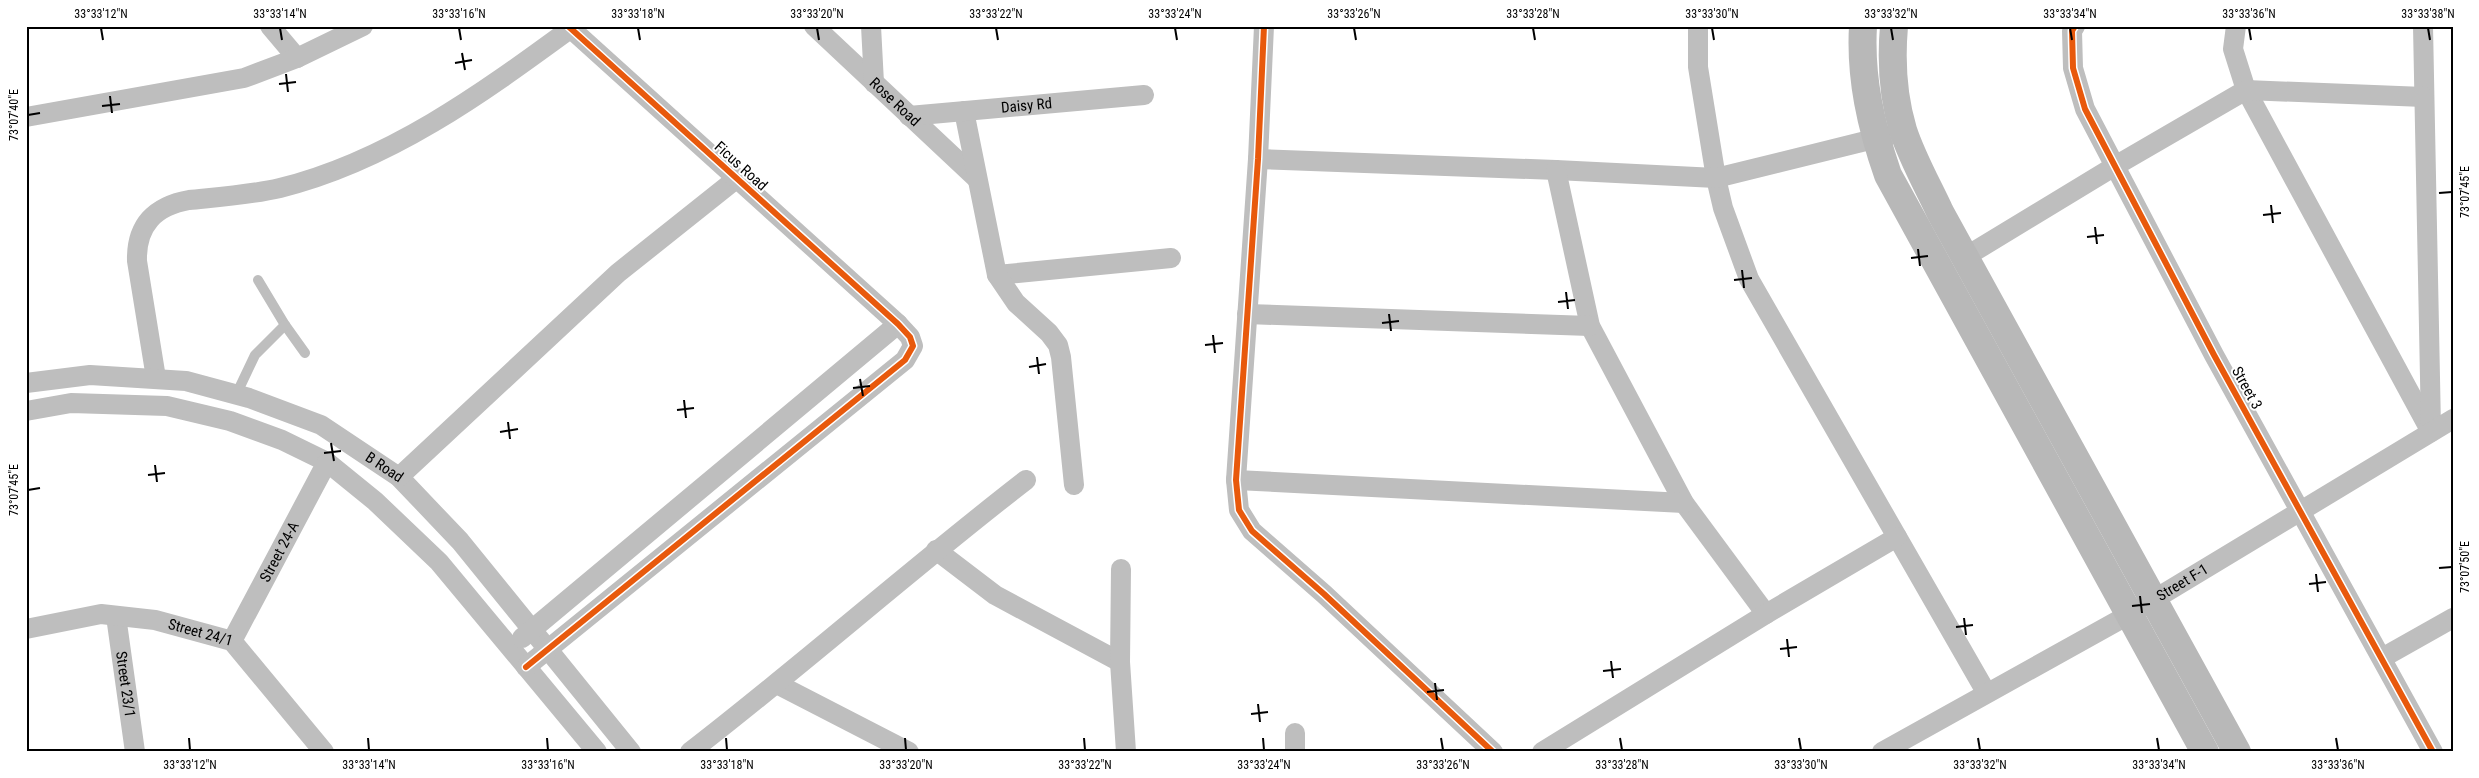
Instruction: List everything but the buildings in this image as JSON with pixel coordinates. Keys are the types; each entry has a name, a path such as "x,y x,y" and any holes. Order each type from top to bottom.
{"street":[{"path":"270,26 297,58"},
{"path":"26,117 244,78 297,58 363,26"},
{"name":"Rose Road","path":"814,26 976,178"},
{"path":"871,26 874,83"},
{"path":"1264,26 1258,159 1236,480 1239,510 1252,531 1324,594 1494,752"},
{"path":"1698,26 1698,67 1716,178 1723,208 1749,279 1986,692"},
{"path":"1863,26 1861,57 1876,139 1888,175 2205,752"},
{"path":"1894,26 1892,49 1894,84 1904,130 1940,212 2237,752"},
{"name":"Street 3","path":"2075,26 2072,31 2073,68 2085,110 2214,355 2433,752"},
{"path":"2236,26 2233,49 2246,90 2431,432"},
{"path":"2423,26 2431,432"},
{"path":"156,378 136,245 139,234 159,211 175,202 260,191 316,178 393,146 466,102 569,27"},
{"name":"Ficus Road","path":"547,649 905,360 913,346 910,337 898,324 569,27"},
{"path":"1965,258 2115,166 2246,90 2424,97"},
{"name":"Daisy Rd","path":"909,116 1144,95"},
{"path":"964,111 997,275 1016,303 1049,333 1058,345 1061,357 1074,484"},
{"path":"1258,159 1716,178 1876,139 1904,130"},
{"path":"1556,170 1590,326 1684,503 1766,614"},
{"path":"399,477 618,273 736,179"},
{"path":"997,275 1171,258"},
{"path":"1247,314 1590,326"},
{"path":"511,648 898,324"},
{"name":"B Road","path":"26,383 90,375 186,381 236,395 321,425 399,477 460,541 531,631 631,752"},
{"name":"B Road","path":"26,411 71,403 168,406 230,421 282,440 327,462 375,501 439,562 597,752"},
{"name":"Street F-1","path":"1882,752 1986,692 2130,614 2453,419"},
{"name":"Street 24-A","path":"232,641 327,462"},
{"path":"690,752 777,684 936,550 1026,480"},
{"path":"1236,480 1684,503"},
{"path":"1542,752 1766,614 1897,537"},
{"path":"936,550 995,595 1120,662"},
{"path":"1121,569 1120,662 1126,752"},
{"name":"Street 24/1","path":"26,629 101,614 155,620 232,641 324,752"},
{"name":"Street 23/1","path":"116,616 135,752"},
{"path":"2382,658 2453,618"},
{"path":"526,667 547,649"},
{"path":"777,684 909,752"}],"lane":[{"path":"258,280 285,325 305,353"},
{"path":"236,395 255,355 285,325"}],"cycle path":[{"path":"526,667 905,360 913,346 910,337 898,324 568,26"},
{"path":"1264,26 1258,159 1236,480 1239,510 1252,531 1324,594 1493,752"},
{"path":"2075,26 2072,31 2073,68 2085,109 2214,355 2433,752"}]}
